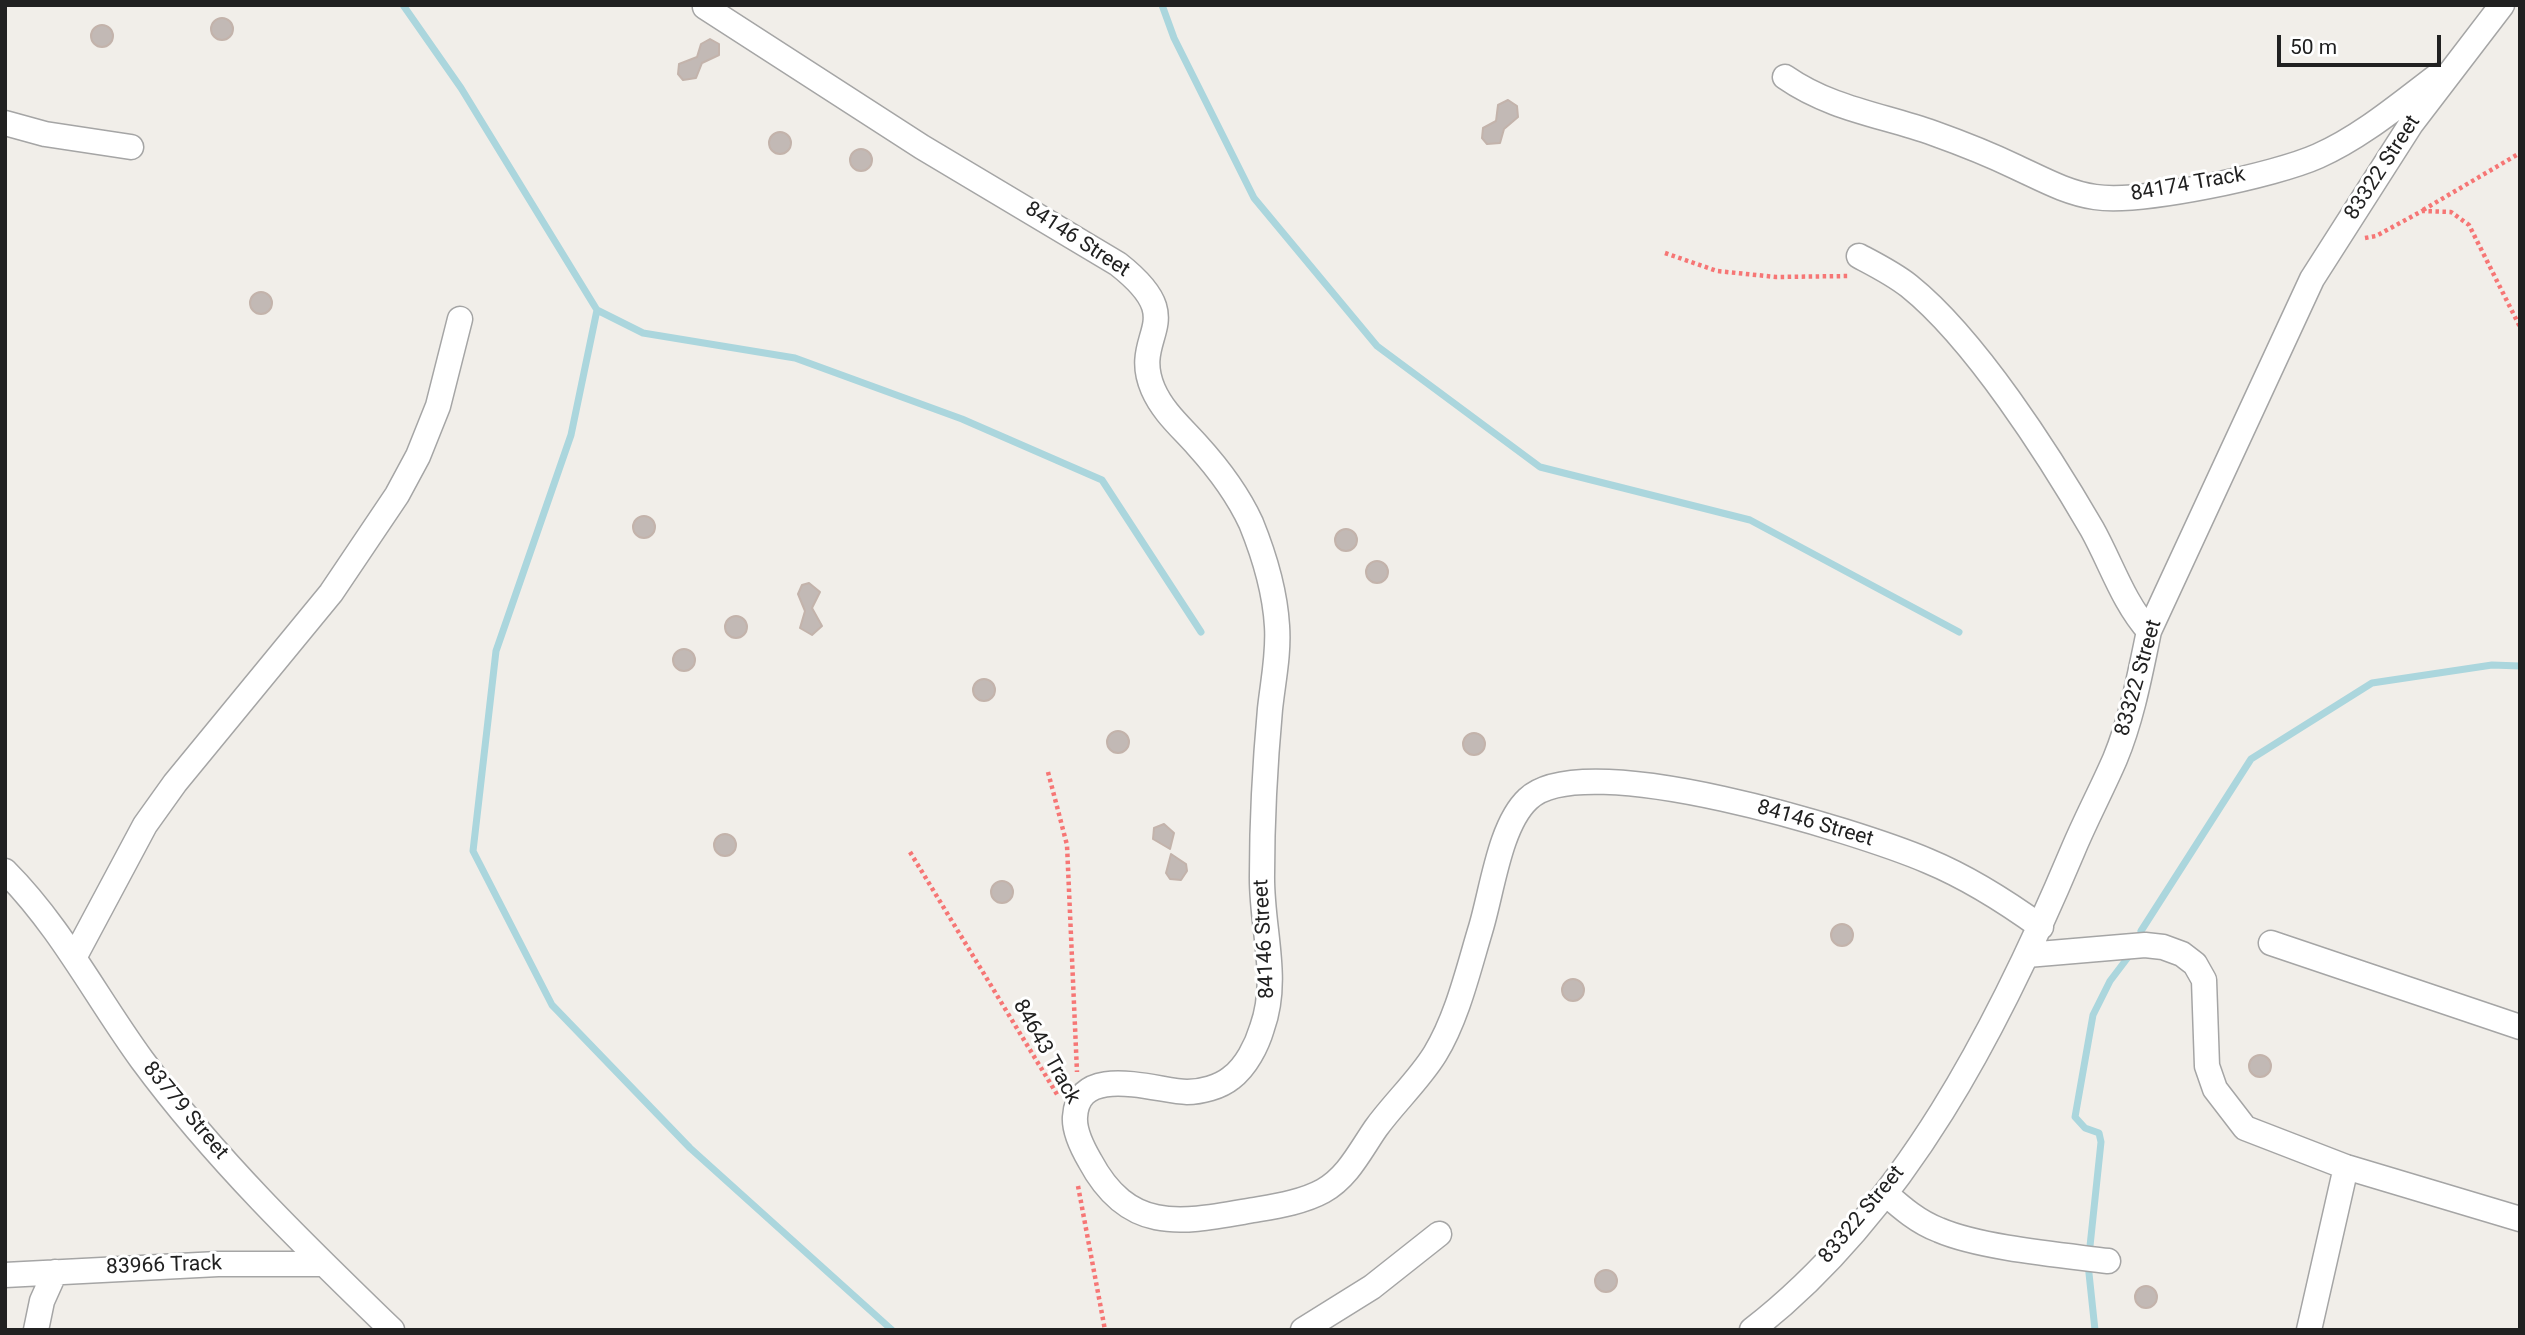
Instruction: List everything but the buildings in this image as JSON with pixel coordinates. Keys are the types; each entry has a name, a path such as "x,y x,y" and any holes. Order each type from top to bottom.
{"street":[{"name":"83322 Street","path":"1752,1330 1782,1306 1886,1194 1972,1061 2041,927 2115,758 2138,684 2150,631 2312,279 2411,124 2502,5"},
{"name":"84146 Street","path":"705,7 922,148 1118,264 1141,282 1150,295 1156,318 1148,363 1154,392 1172,420 1197,445 1241,505 1259,546 1274,597 1278,637 1270,720 1261,882 1271,983 1260,1035 1240,1070 1219,1085 1188,1092 1121,1082 1087,1091 1080,1100 1074,1119 1086,1154 1110,1191 1128,1207 1152,1219 1191,1221 1311,1196 1332,1185 1345,1174 1382,1120 1426,1066 1445,1036 1480,933 1511,822 1522,803 1538,790 1563,782 1606,780 1801,816 1930,861 2004,900 2041,927"},
{"name":"84174 Track","path":"1785,78 1807,92 1853,112 1930,132 1972,147 2074,192 2097,198 2185,190 2316,157 2353,136 2457,61"},
{"path":"5,123 45,134 131,147"},
{"path":"1857,266 1910,287 1961,340 1986,372 2091,528 2129,604 2150,631"},
{"path":"75,956 121,867 167,793 331,593 397,495 418,456 438,406 460,319"},
{"name":"83779 Street","path":"5,871 75,956 142,1059 188,1118 323,1264 392,1330"},
{"path":"2271,943 2520,1027"},
{"path":"2027,955 2145,945 2163,947 2182,954 2195,964 2204,980 2207,1066 2215,1089 2245,1128 2346,1167 2520,1219"},
{"path":"2309,1330 2346,1167"},
{"path":"1886,1194 1920,1222 1940,1231 1970,1239 2108,1261"},
{"path":"1303,1330 1372,1287 1439,1234"},
{"name":"83966 Track","path":"5,1275 196,1265 323,1264"},
{"path":"36,1330 42,1301 55,1272"}],"path":[{"path":"2337,239 2376,236 2520,153"},
{"path":"2422,211 2451,212 2469,225 2520,327"},
{"path":"1665,253 1717,271 1776,277 1857,266"},
{"path":"1048,772 1067,845 1077,1074 1087,1091"},
{"name":"84643 Track","path":"910,852 1063,1106"},
{"path":"1076,1178 1105,1330"}],"waterway":[{"path":"403,5 461,88 597,310 571,435 496,651 473,851 552,1005 690,1148 892,1330"},
{"path":"1162,5 1174,38 1254,198 1377,346 1540,467 1750,520 1959,632"},
{"path":"597,310 643,333 795,358 962,419 1102,480 1201,632"},
{"path":"2141,931 2251,759 2372,683 2492,665 2520,666"},
{"path":"2090,1246 2101,1142 2099,1133 2085,1128 2075,1117 2093,1015 2110,981 2132,952"},
{"path":"2088,1264 2095,1330"}]}
